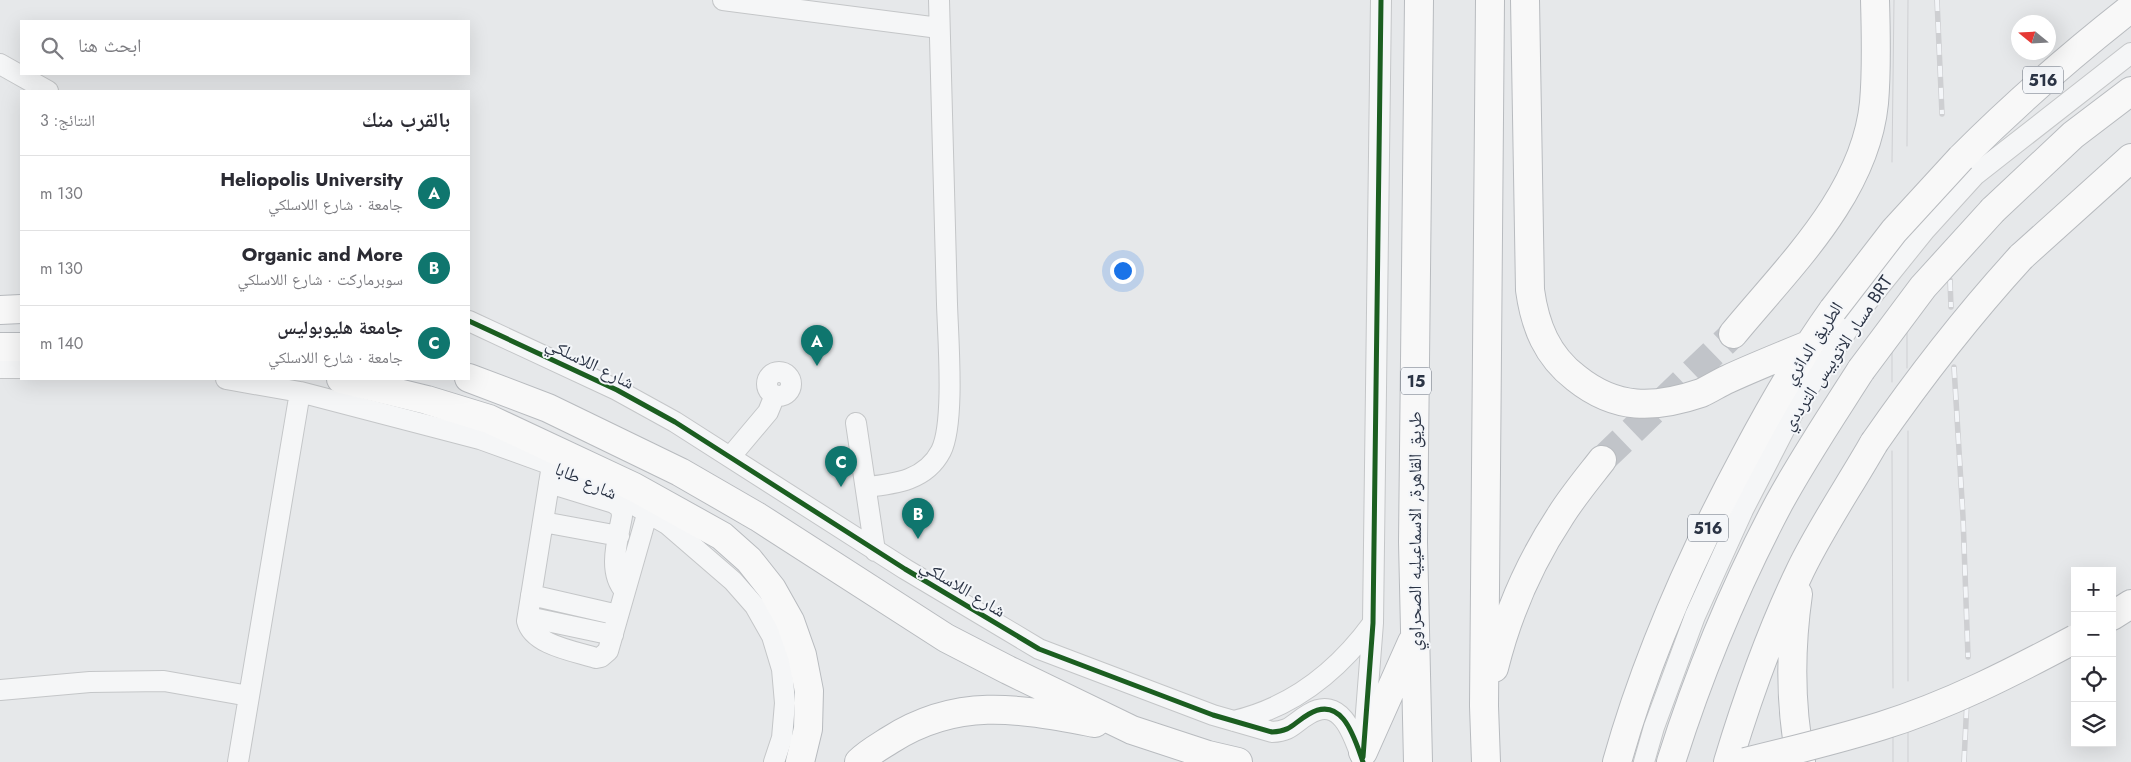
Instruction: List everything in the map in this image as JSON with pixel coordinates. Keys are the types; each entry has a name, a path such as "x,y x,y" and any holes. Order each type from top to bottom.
{"highway":[{"name":"طريق القاهرة, الاسماعيليه الصحراوي","path":"1418,762 1413,542 1419,0"},
{"path":"1486,762 1484,706 1490,0"},
{"path":"1525,0 1530,290 1533,310 1541,336 1552,356 1567,372 1589,389 1618,400 1644,406 1701,392 1808,345"},
{"path":"1734,334 1824,222 1852,178 1869,129 1874,103 1875,0"},
{"name":"الطريق الدائري","path":"1617,762 1640,690 1665,624 1693,559 1757,434 1808,345 1894,231 1961,158 2048,75 2131,8"},
{"path":"1671,762 1685,717 1713,644 1744,573 1784,495 1818,436 1861,370 1924,287 1993,210 2073,135 2131,90"},
{"path":"1728,762 1746,702 1759,667 1802,567 1874,444 1929,366 1989,292 2021,257 2131,158"},
{"path":"0,310 20,310"},
{"path":"0,347 20,347"},
{"path":"470,378 548,408 611,436 680,472 758,517 946,638 1132,730"},
{"path":"345,380 427,400 484,429 642,491 722,536 749,560 776,597 790,621 802,655 809,691 808,729 800,762"},
{"path":"1484,706 1501,639 1526,575 1560,515 1602,460"},
{"path":"1801,762 1796,736 1792,680 1794,623 1802,567"},
{"path":"2116,613 2131,604"},
{"path":"1363,759 1415,636"},
{"path":"1745,762 1883,726 1952,699 2071,641"},
{"path":"859,762 911,727 946,715 993,708 1031,711 1132,730 1208,755 1238,762"}],"street":[{"path":"723,0 764,3 939,28"},
{"path":"866,487 904,482 919,475 936,458 946,435 949,368 939,0"},
{"path":"1363,759 1373,623 1381,0"},
{"name":"مسار الاتوبيس الترددي BRT","path":"1644,762 1654,727 1695,616 1743,510 1796,407 1863,307 1925,230 1975,175 2131,53"},
{"path":"0,64 46,90"},
{"name":"شارع اللاسلكي","path":"470,321 617,390 675,422 731,456 875,551 1039,649 1213,715 1272,732 1282,732 1291,728 1310,713 1317,710 1331,711 1338,714 1348,724 1363,759"},
{"path":"0,368 20,368"},
{"name":"شارع طابا","path":"232,380 484,429 550,474 610,490 667,524 734,581 755,606 772,636 782,669 785,703 782,738 774,762"},
{"path":"238,762 300,392"},
{"path":"731,456 768,412 775,395"},
{"path":"856,422 875,551"},
{"path":"625,591 619,584 615,571 622,512 618,505 550,474 528,617 613,636 648,511"},
{"path":"543,522 619,536"},
{"path":"531,595 618,615"},
{"path":"1234,721 1272,709 1306,690 1343,660 1373,623"},
{"path":"0,690 80,682 164,681 249,696"}],"tunnel":[{"path":"1602,460 1733,334"}],"tram line":[{"path":"1892,162 1894,0"},
{"path":"1907,146 1908,0"},
{"path":"1907,323 1907,368"},
{"path":"1892,347 1892,382"},
{"path":"1908,431 1908,681"},
{"path":"1892,451 1893,688"},
{"path":"1908,722 1908,762"},
{"path":"1893,729 1893,762"}],"railway":[{"path":"1937,0 1942,114"},
{"path":"1950,280 1951,307"},
{"path":"1954,367 1963,517 1968,657"},
{"path":"1964,762 1967,700"}],"cycle path":[{"path":"1363,757 1373,623 1381,0"},
{"path":"470,321 617,390 675,422 905,569 1039,649 1213,715 1272,732 1284,730 1309,714 1321,709 1331,710 1346,722 1363,762"}],"place":[{"name":"Heliopolis University","path":"817,366"},
{"name":"جامعة هليوبوليس","path":"841,487"},
{"name":"Organic and More","path":"918,539"}]}
